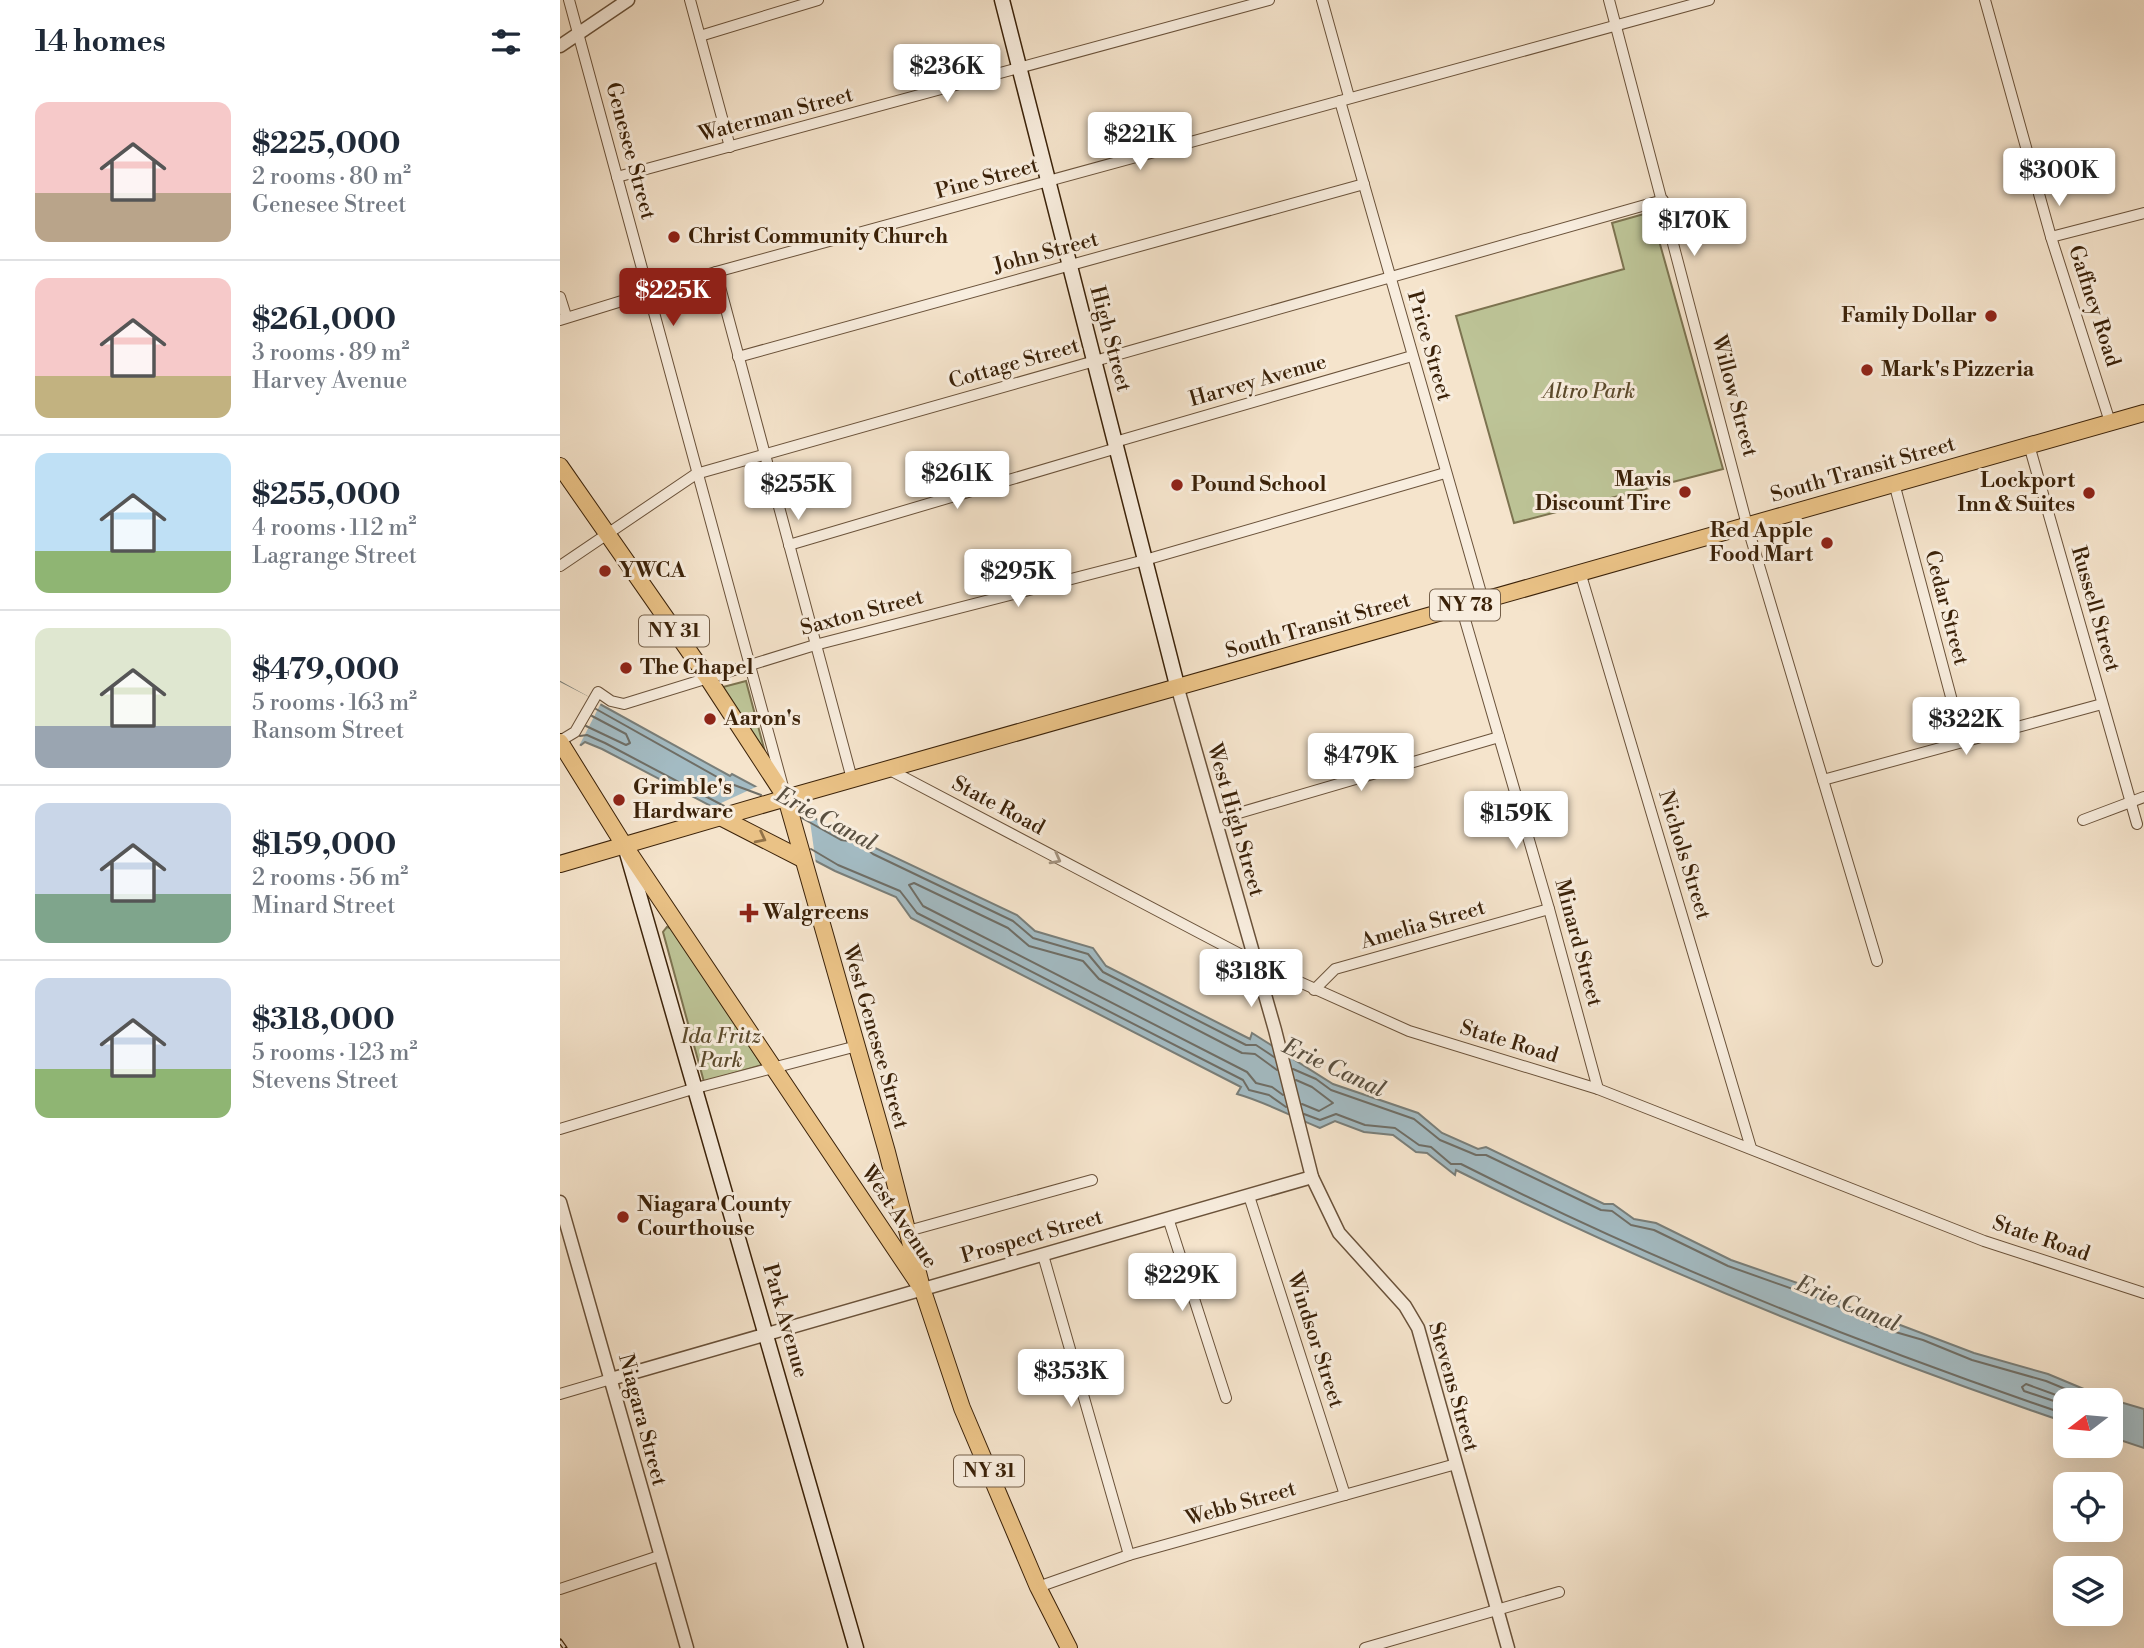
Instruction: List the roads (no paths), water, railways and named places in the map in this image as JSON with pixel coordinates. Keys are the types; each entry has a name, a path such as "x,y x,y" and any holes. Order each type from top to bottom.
{"main road":[{"name":"High Street","path":"1002,0 1178,689"},
{"name":"South Transit Street","path":"624,845 2144,412"},
{"name":"NY 31","path":"560,466 707,677 785,799"},
{"name":"West Avenue","path":"561,744 624,845 922,1288 962,1408 1038,1587 1069,1648"},
{"name":"West Genesee Street","path":"785,799 857,1046 922,1288"},
{"path":"715,818 804,865"},
{"name":"NY 78","path":"560,864 624,845"},
{"name":"Park Avenue","path":"624,845 768,1334 856,1648"}],"street":[{"name":"Genesee Street","path":"569,0 696,474 751,664 785,799"},
{"path":"560,46 628,0"},
{"path":"690,0 730,148"},
{"path":"700,36 818,0"},
{"name":"Waterman Street","path":"617,177 1269,0"},
{"name":"Price Street","path":"1322,0 1364,184 1483,600"},
{"name":"Willow Street","path":"1609,0 1748,525 1877,961"},
{"name":"Pine Street","path":"563,318 716,272 1709,0"},
{"name":"Gaffney Road","path":"1985,0 2051,237 2110,422"},
{"name":"John Street","path":"737,356 1364,184"},
{"name":"Cottage Street","path":"560,566 696,474 764,457 1094,360 1662,200"},
{"path":"2051,237 2144,213"},
{"path":"716,272 852,779"},
{"path":"560,297 563,318"},
{"name":"Harvey Avenue","path":"789,545 1412,356"},
{"name":"Russell Street","path":"2029,445 2137,824"},
{"name":"Saxton Street","path":"561,744 576,732 597,692 611,701 624,704 815,645 1145,560 1445,473"},
{"name":"Cedar Street","path":"1894,484 1963,742"},
{"name":"Nichols Street","path":"1580,572 1751,1148"},
{"name":"Minard Street","path":"1461,606 1598,1089"},
{"name":"West High Street","path":"1178,689 1255,962"},
{"path":"1823,780 2102,704"},
{"path":"1215,820 1499,737"},
{"name":"State Road","path":"888,769 1255,962 1409,1031 1598,1089 1984,1241 2144,1293"},
{"path":"2083,820 2144,797"},
{"name":"Amelia Street","path":"1314,990 1335,969 1549,909"},
{"name":"Stevens Street","path":"1255,962 1306,1146 1312,1177 1339,1233 1405,1306 1418,1328 1508,1648"},
{"path":"560,1129 696,1088 857,1046"},
{"name":"Prospect Street","path":"560,1394 1312,1177"},
{"path":"908,1231 1092,1180"},
{"name":"Windsor Street","path":"1248,1196 1345,1495"},
{"name":"Niagara Street","path":"560,1202 687,1648"},
{"path":"1168,1218 1226,1398"},
{"path":"1043,1255 1129,1555"},
{"name":"Webb Street","path":"1038,1587 1129,1555 1456,1464"},
{"path":"560,1589 659,1556"},
{"path":"1366,1648 1559,1592"}],"water":[{"path":"560,682 730,776 732,774 844,834 859,835 875,848 1017,915 1035,931 1093,948 1106,966 1250,1039 1252,1033 1333,1084 1418,1113 1442,1133 1478,1149 1486,1147 1604,1204 1613,1204 1634,1219 1656,1223 1731,1260 1832,1295 1849,1307 1879,1317 1880,1321 1895,1323 1974,1353 2048,1374 2081,1388 2053,1388 2053,1418 1987,1395 1833,1337 1680,1274 1456,1170 1455,1175 1427,1153 1416,1152 1393,1135 1364,1132 1335,1121 1320,1128 1237,1094 1241,1087 911,918 896,897 835,871 602,749 585,742 581,745 560,733"},
{"path":"2123,1403 2144,1409 2144,1448 2123,1441"}],"railway":[{"path":"560,1641 565,1648"}],"place":[{"name":"Christ Community Church","path":"674,237"},
{"name":"Family Dollar","path":"1991,316"},
{"name":"Mark's Pizzeria","path":"1867,370"},
{"name":"Pound School","path":"1177,485"},
{"name":"Mavis Discount Tire","path":"1685,492"},
{"name":"Lockport Inn & Suites","path":"2089,493"},
{"name":"Red Apple Food Mart","path":"1827,543"},
{"name":"YWCA","path":"605,571"},
{"name":"The Chapel","path":"626,668"},
{"name":"Aaron's","path":"710,719"},
{"name":"Grimble's Hardware","path":"619,800"},
{"name":"Walgreens","path":"749,913"},
{"name":"Niagara County Courthouse","path":"623,1217"}],"park label":[{"name":"Altro Park","path":"1589,392"},
{"name":"Ida Fritz Park","path":"721,1049"}],"water label":[{"name":"Erie Canal","path":"826,819"},
{"name":"Erie Canal","path":"1334,1068"},
{"name":"Erie Canal","path":"1848,1304"}]}
